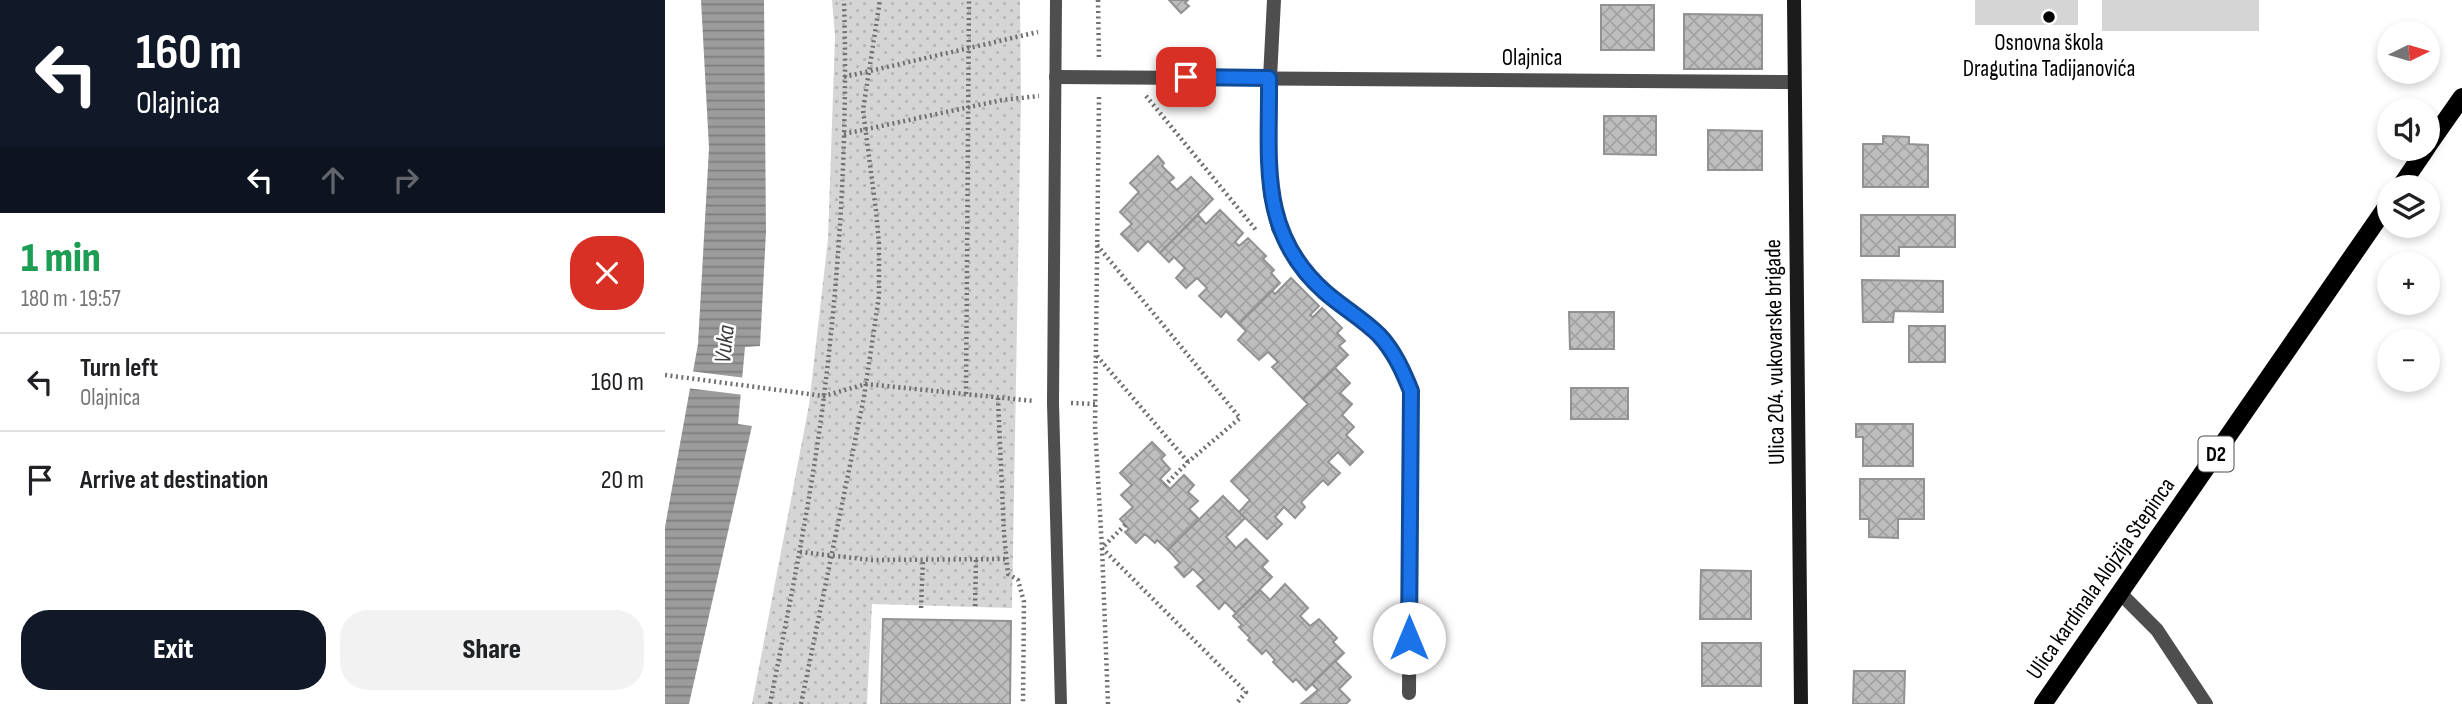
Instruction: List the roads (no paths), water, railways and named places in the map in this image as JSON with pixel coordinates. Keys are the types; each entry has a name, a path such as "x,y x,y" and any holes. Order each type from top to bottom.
{"main road":[{"path":"2440,129 2462,97"},
{"name":"Ulica kardinala Alojzija Stepinca","path":"2042,704 2377,220"}],"street":[{"path":"1274,0 1269,78 1271,194 1278,228 1294,257 1323,291 1379,335 1399,362 1411,391 1409,693"},
{"name":"Ulica 204. vukovarske brigade","path":"1794,0 1801,704"},
{"name":"Olajnica","path":"1056,77 1794,82"},
{"path":"2120,593 2157,629 2206,704"}],"lane":[{"path":"1056,0 1053,403 1061,704"}],"water":[{"name":"Vuka","path":"701,0 764,0 766,232 760,346 745,347 738,424 752,426 689,704 665,704 665,527 698,344 709,148"}],"place":[{"name":"Osnovna škola Dragutina Tadijanovića","path":"2049,17"}]}
